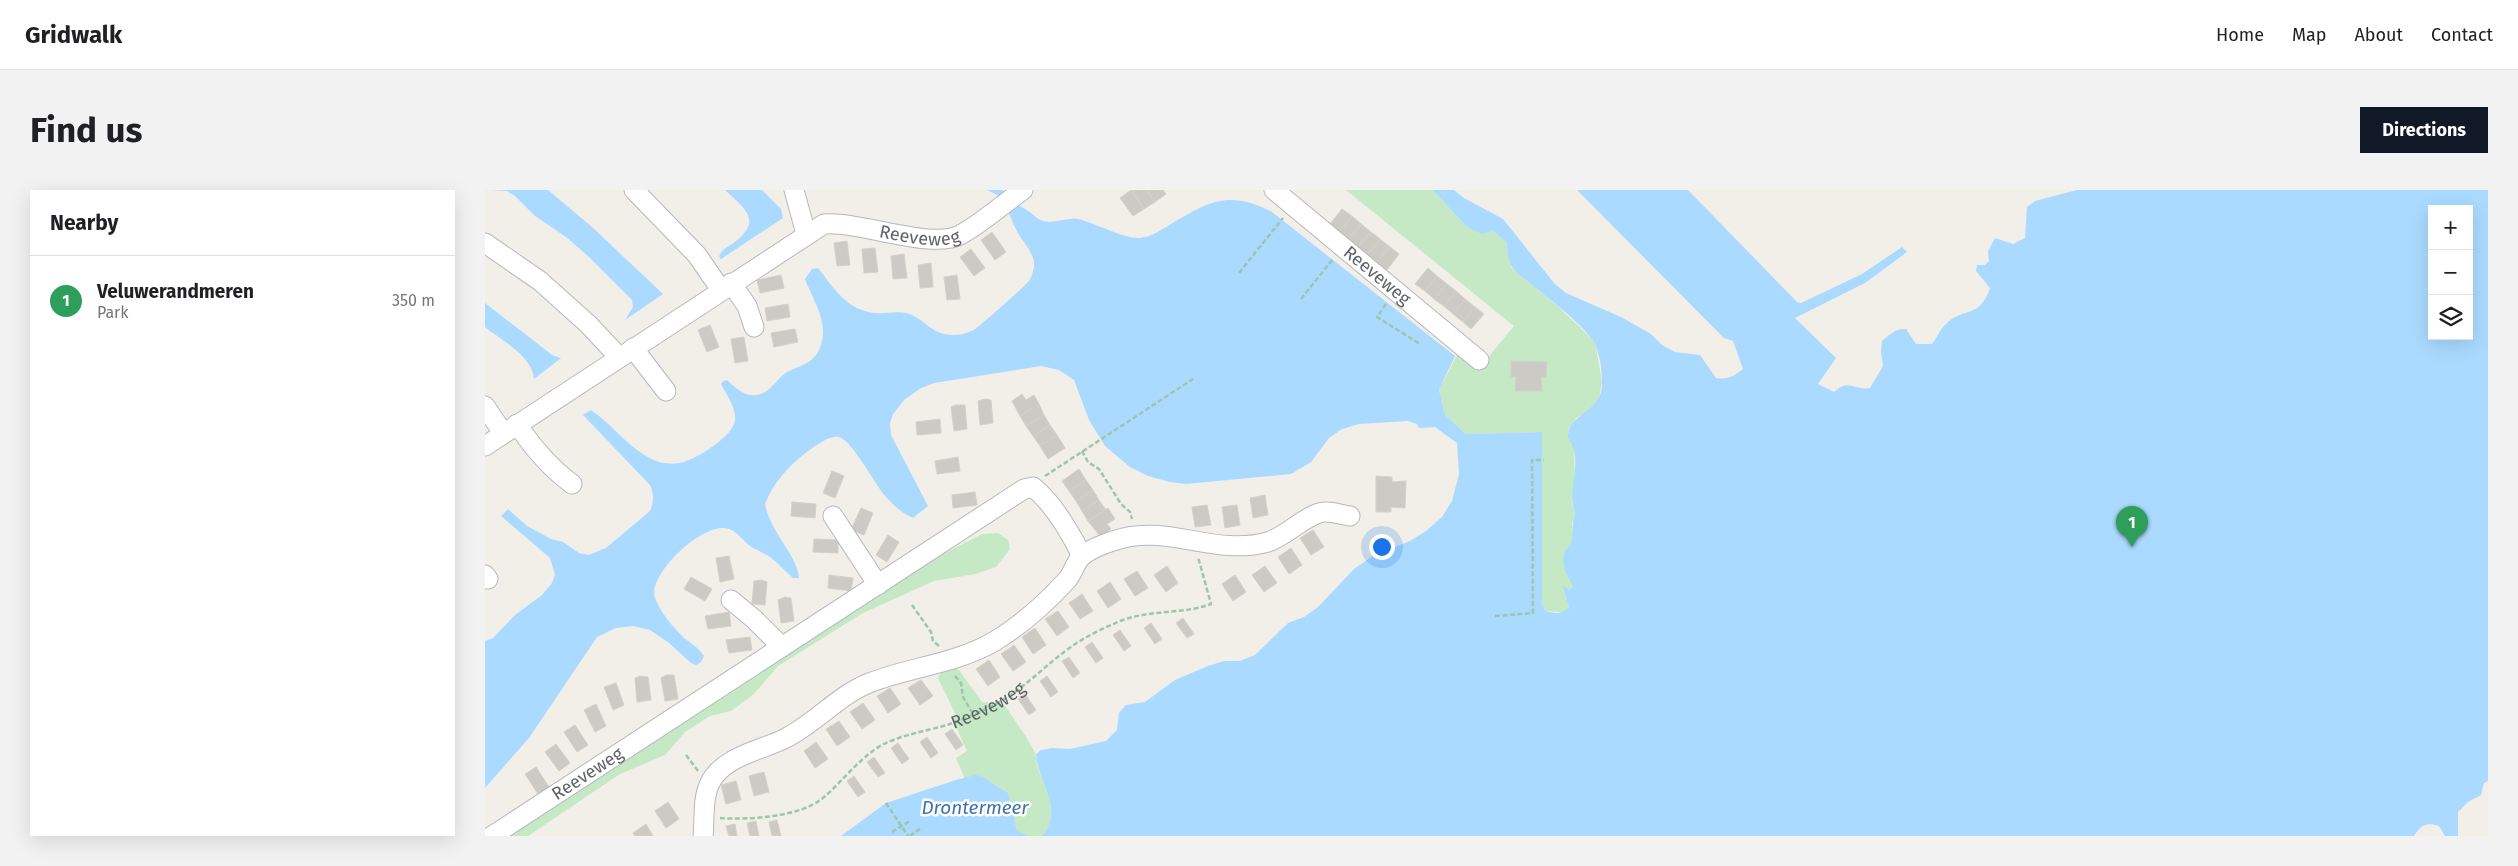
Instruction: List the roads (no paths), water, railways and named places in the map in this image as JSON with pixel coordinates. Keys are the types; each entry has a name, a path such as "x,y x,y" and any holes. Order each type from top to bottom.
{"lane":[{"path":"634,190 747,306 753,327"},
{"path":"794,190 806,234"},
{"name":"Reeveweg","path":"1274,190 1479,360"},
{"name":"Reeveweg","path":"485,446 726,286 824,224 839,222 913,236 947,239 961,234 1012,198"},
{"path":"485,243 540,281 589,324 626,352 666,391"},
{"path":"485,406 550,468 572,484"},
{"name":"Reeveweg","path":"492,836 1023,490 1033,487 1043,495 1073,538 1081,556"},
{"path":"703,836 709,784 727,763 784,739 841,698 865,685 890,675 971,654 995,641 1020,624 1068,579 1081,556 1111,542 1137,534 1176,537 1192,542 1228,546 1269,541 1321,512 1350,516"},
{"path":"833,516 878,585"},
{"path":"731,600 754,619 782,647"}],"water":[{"path":"491,190 548,190 592,227 663,294 625,320 633,307 632,300 588,256 566,237 535,216 515,196 507,191"},
{"path":"725,190 762,190 781,209 783,218 721,259 719,257 724,249 742,236 749,223 745,210"},
{"name":"Drontermeer","path":"986,190 1003,190 1010,201 1040,220 1049,222 1078,219 1133,238 1152,235 1197,209 1220,201 1244,201 1272,212 1455,356 1439,390 1445,415 1466,434 1542,432 1542,603 1545,611 1557,613 1569,608 1562,585 1569,590 1573,587 1565,571 1563,559 1566,549 1571,545 1575,513 1573,495 1575,455 1573,446 1568,438 1569,429 1573,422 1592,407 1601,391 1602,375 1598,353 1592,339 1579,324 1514,270 1510,262 1506,242 1493,231 1482,234 1467,227 1433,190 1454,190 1464,198 1503,219 1554,283 1566,293 1621,317 1651,334 1662,345 1675,352 1700,355 1716,378 1731,377 1743,369 1733,341 1724,338 1577,190 1688,190 1797,302 1801,303 1862,274 1902,247 1907,252 1865,283 1795,318 1836,358 1818,384 1834,392 1848,385 1870,388 1883,366 1882,341 1893,332 1906,329 1916,344 1932,344 1944,326 1959,315 1976,309 1981,305 1990,288 1976,271 1977,265 1985,265 1989,261 1988,251 1995,238 2013,244 2025,238 2027,207 2035,201 2077,190 2488,190 2488,781 2484,783 2481,795 2468,802 2458,812 2458,836 2445,836 2439,826 2431,824 2424,825 2414,836 1042,836 1051,816 1051,806 1036,754 1041,750 1052,748 1070,749 1106,741 1117,730 1119,713 1126,705 1145,702 1175,680 1208,666 1224,661 1240,661 1255,655 1288,623 1304,617 1318,607 1354,569 1376,554 1410,541 1426,531 1442,517 1452,501 1459,474 1457,443 1435,427 1419,428 1417,424 1408,421 1359,424 1342,429 1329,438 1311,462 1291,474 1186,484 1170,482 1148,476 1130,467 1105,446 1089,420 1074,380 1059,370 1041,366 934,383 921,388 904,400 893,414 890,423 891,435 928,506 913,518 898,509 886,497 857,454 844,440 839,437 831,438 808,451 782,475 772,489 765,504 772,524 794,561 799,578 793,578 770,557 750,546 732,530 719,528 693,541 680,551 660,576 655,588 655,598 660,609 671,624 704,656 701,662 696,665 691,663 669,643 650,630 633,626 616,628 597,637 529,738 485,788 485,641 493,638 515,615 542,595 552,583 555,575 550,558 501,516 508,509 527,526 551,539 563,542 579,553 589,555 606,548 650,511 652,504 653,495 650,485 583,415 591,410 637,450 660,462 680,463 704,452 729,433 735,419 734,410 721,384 723,381 727,380 740,391 748,394 760,394 768,390 783,375 813,359 820,348 823,326 805,279 812,269 818,268 842,297 857,308 880,313 899,312 913,315 933,329 945,334 962,334 975,329 1029,281 1034,268 1032,256 1018,233 1004,202 994,193"},
{"path":"485,303 552,355 561,358 534,379 532,370 522,356 485,327"},
{"name":"Drontermeer","path":"976,775 983,777 1008,793 1017,831 1029,836 841,836 886,803"}],"place":[{"name":"Veluwerandmeren","path":"2132,547"}]}
